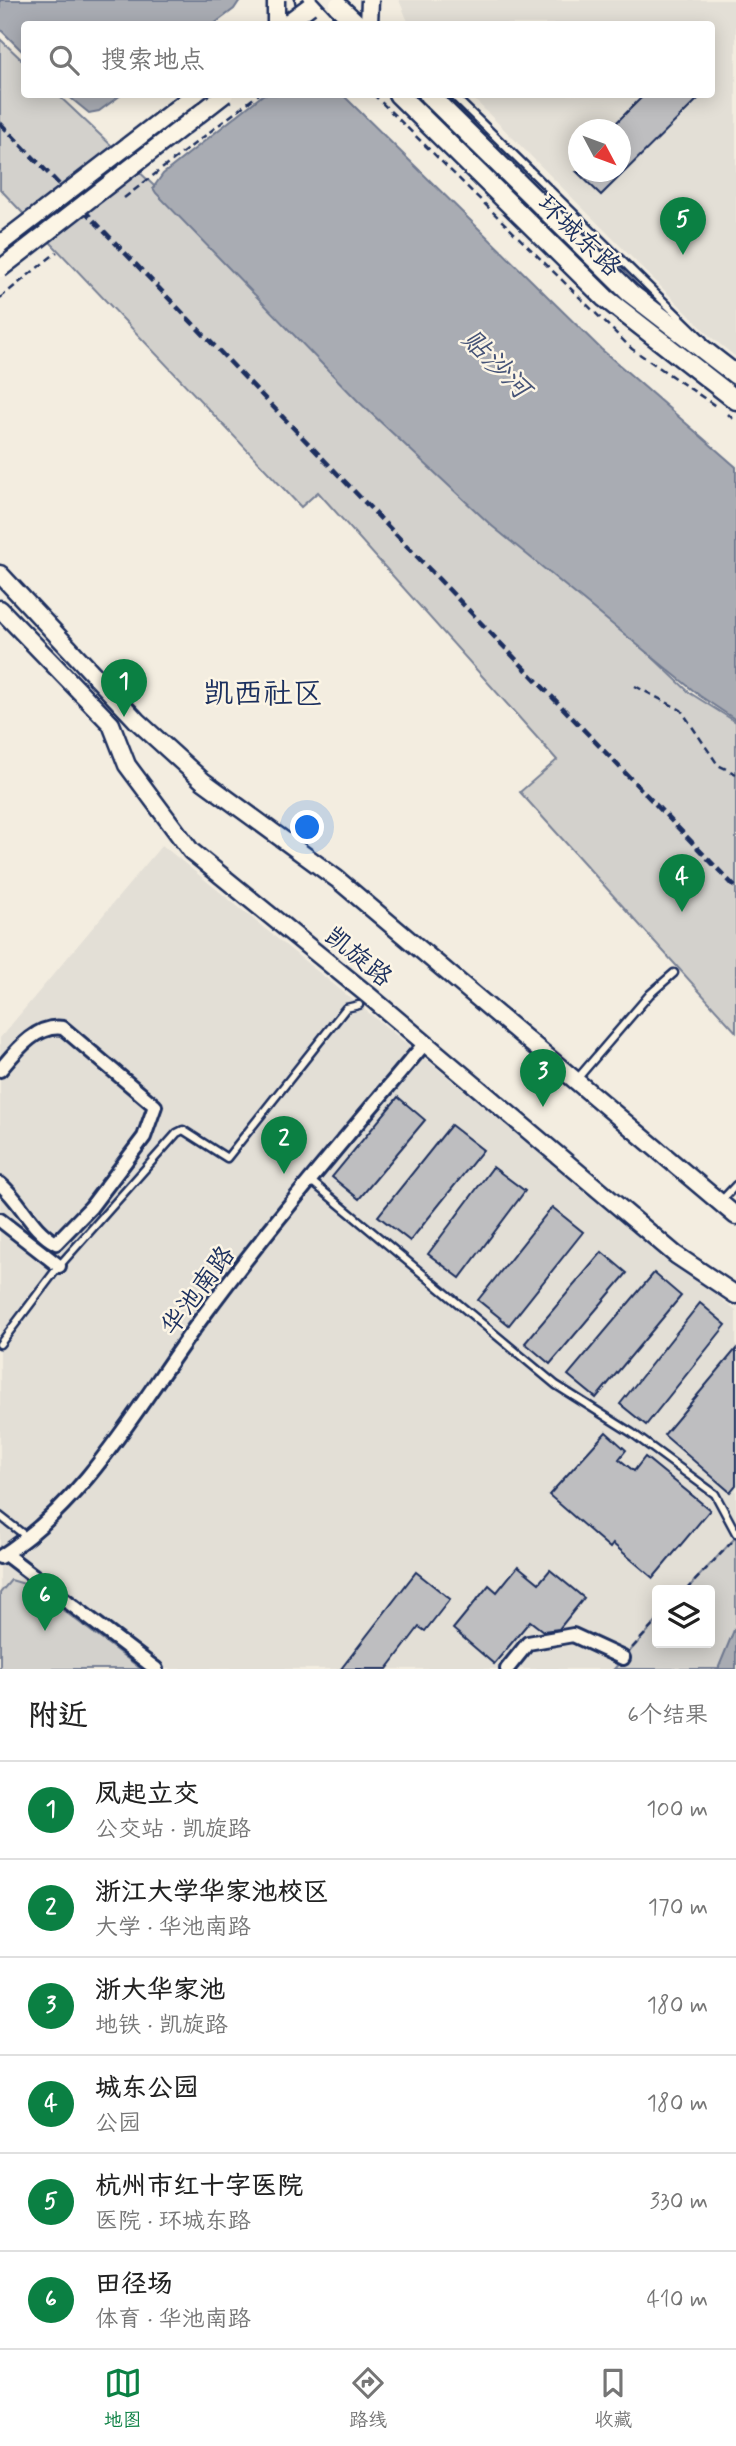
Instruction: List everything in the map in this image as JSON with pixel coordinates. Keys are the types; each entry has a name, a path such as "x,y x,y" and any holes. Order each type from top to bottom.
{"main road":[{"path":"276,0 276,21"},
{"path":"294,21 339,2 367,12"},
{"path":"0,244 190,98"},
{"path":"0,269 220,98"},
{"name":"环城东路","path":"402,98 605,298 736,374"},
{"name":"环城东路","path":"432,98 650,323 736,400"},
{"path":"0,574 137,722 203,782 337,879 736,1216"},
{"name":"凯旋路","path":"0,609 110,724 127,765 191,851 364,1000 425,1043 676,1255 736,1295"}],"street":[{"path":"0,1070 37,1032 52,1027 63,1028 155,1105 144,1137 91,1207 56,1243 44,1236 26,1218 0,1184"},
{"name":"华池南路","path":"2,1556 27,1536 94,1471 204,1314 310,1180 425,1043"},
{"path":"0,1220 59,1266"},
{"path":"2,1556 156,1669"},
{"path":"507,1669 528,1643 573,1635 623,1658"}],"lane":[{"path":"360,0 367,12"},
{"name":"环城东路","path":"456,98 736,374"},
{"path":"576,1080 650,994 674,973"},
{"path":"0,1344 59,1266 177,1133 183,1130 227,1158 346,1008 364,1000"},
{"path":"310,1180 556,1385 632,1433 715,1494 736,1535"},
{"path":"720,1203 736,1185"},
{"path":"0,1516 27,1536"}],"path":[{"path":"124,198 254,98"},
{"path":"0,298 57,252"},
{"path":"635,686 681,710 718,765 736,774"},
{"path":"691,1585 736,1535"},
{"path":"623,1658 652,1626"}],"shaded area":[{"path":"399,0 736,0 736,357 712,338 473,98 715,98 715,21 408,21"},
{"path":"0,39 21,59 21,98 61,98 690,693 736,722 736,1032 520,792 557,760 318,492 301,507 0,189"},
{"path":"162,845 736,1311 736,1669 0,1669 0,1038"},
{"path":"736,1537 736,1669 614,1669 652,1627 652,1648 715,1648 715,1585 691,1585"},
{"path":"11,1580 31,1586 141,1669 0,1669 0,1593"}],"water":[{"path":"0,0 240,0 234,9 218,21 21,21 21,50 0,29"},
{"path":"71,98 117,98 99,111 89,113"},
{"name":"贴沙河","path":"259,98 346,98 601,349 736,467 736,720 700,696 492,526 358,401 156,193 153,188 163,174"},
{"path":"736,1627 736,1669 718,1669 734,1630"}],"building":[{"path":"641,98 699,98 631,165 631,119 620,119"},
{"path":"587,182 614,182 601,195"},
{"path":"398,1097 425,1120 359,1199 332,1177"},
{"path":"451,1125 483,1150 410,1241 378,1216"},
{"path":"493,1167 525,1191 460,1278 428,1254"},
{"path":"552,1207 583,1232 509,1325 478,1300"},
{"path":"602,1252 627,1273 550,1364 525,1343"},
{"path":"654,1273 681,1296 596,1398 568,1375"},
{"path":"700,1303 726,1325 646,1425 620,1404"},
{"path":"736,1349 736,1485 730,1492 664,1435"},
{"path":"606,1432 626,1450 619,1459 634,1471 645,1457 710,1510 653,1578 613,1544 610,1548 549,1495"},
{"path":"518,1566 539,1583 550,1570 584,1598 559,1629 543,1631 530,1621 494,1664 453,1629 489,1585 497,1592"},
{"path":"416,1572 450,1599 425,1631 419,1627 387,1669 341,1669"}],"railway":[{"path":"0,123 736,888"}],"place":[{"name":"杭州市红十字医院","path":"683,255"},
{"name":"凤起立交","path":"124,717"},
{"name":"城东公园","path":"682,912"},
{"name":"浙大华家池","path":"543,1107"},
{"name":"浙江大学华家池校区","path":"284,1174"},
{"name":"田径场","path":"45,1631"}],"district":[{"name":"凯西社区","path":"263,693"}]}
